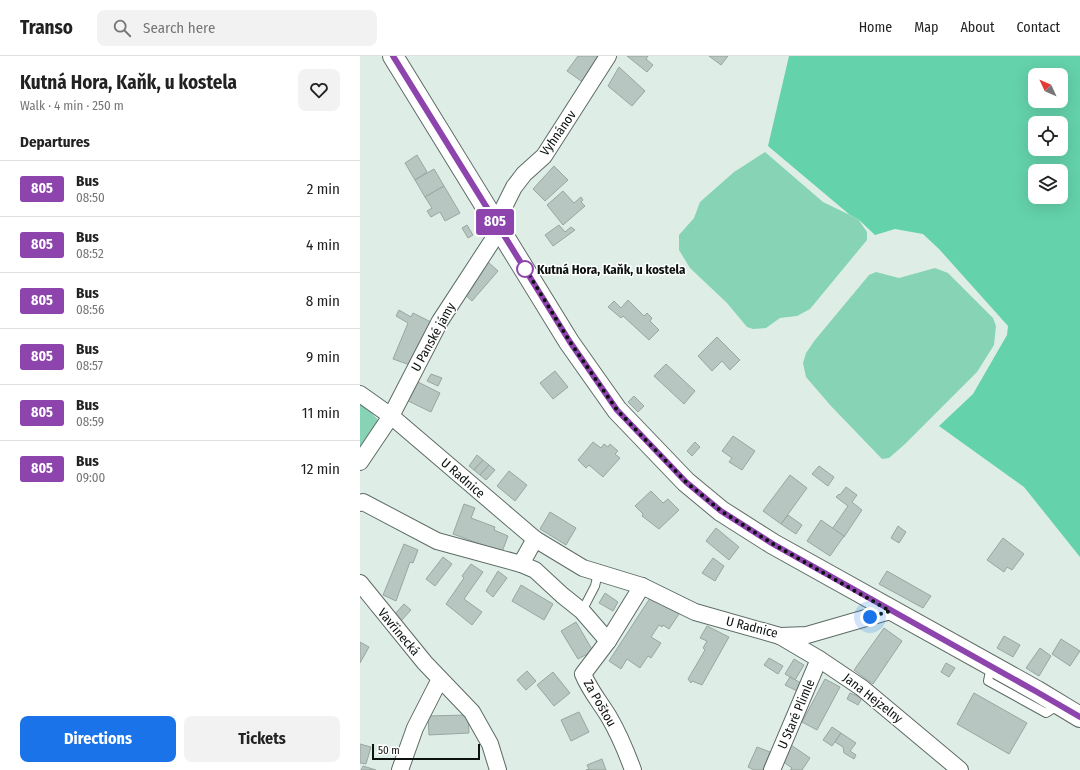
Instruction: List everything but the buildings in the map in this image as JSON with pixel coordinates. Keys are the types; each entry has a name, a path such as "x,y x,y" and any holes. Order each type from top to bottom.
{"street":[{"path":"392,56 570,342 617,410 686,482 721,511 773,544 1080,717"},
{"name":"Vyhnánov","path":"500,229 502,210 514,187 524,174 544,156 608,56"},
{"name":"U Panské jámy","path":"360,462 392,416 440,321 500,229"},
{"path":"360,394 392,416"},
{"name":"U Radnice","path":"392,416 535,539 583,568 642,586 695,612 780,636 807,635 890,611"},
{"path":"360,503 363,502 437,541 521,564 535,570 582,611 608,641 642,586"},
{"path":"521,564 535,539"},
{"name":"Vavřinecká","path":"360,583 373,601 440,679 472,712 490,744 498,770"},
{"name":"Jana Hejzelny","path":"780,636 819,659 862,688 960,770"},
{"name":"Za Poštou","path":"608,641 583,674 589,689 609,716 625,747 633,770"},
{"name":"U Staré Plimle","path":"772,770 819,659"},
{"path":"400,770 415,728 440,679"}],"lane":[{"path":"582,611 595,586 598,573"}],"green space":[{"path":"789,56 1080,56 1080,557 1024,487 939,426 973,394 1007,335 1008,326 939,249 923,234 895,229 875,235 858,219 850,215 768,146"},
{"path":"765,152 823,202 858,219 867,232 867,240 810,309 797,316 780,318 766,328 753,329 747,327 727,303 690,268 679,250 679,235 694,218 700,202 734,172"},
{"path":"935,268 948,273 993,318 996,326 994,345 977,372 905,444 889,458 882,459 831,406 806,377 803,363 806,353 815,340 869,275 876,272 899,278"},
{"path":"360,403 365,406 379,421 360,452"}],"bus line":[{"name":"805","path":"393,56 570,342 617,410 686,482 721,511 773,544 1080,717"}],"place":[{"name":"Kutná Hora, Kaňk, u kostela","path":"525,269"}],"route":[{"path":"525,269 522,263 570,342 617,410 686,482 721,511 773,544 890,611 870,617"}]}
